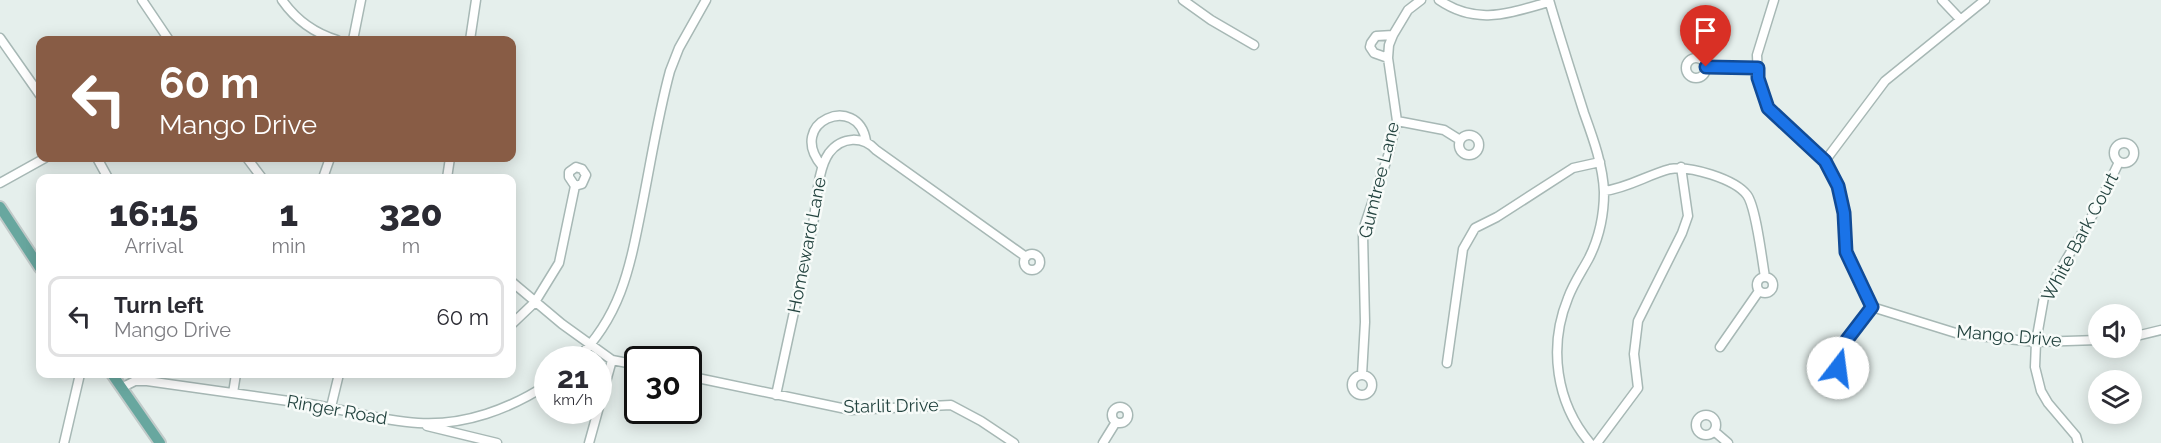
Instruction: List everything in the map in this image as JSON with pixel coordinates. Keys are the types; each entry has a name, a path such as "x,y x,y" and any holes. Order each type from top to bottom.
{"main road":[{"path":"0,207 36,262"},
{"path":"115,378 160,443"}],"street":[{"path":"142,0 166,36"},
{"path":"282,0 295,16 323,36"},
{"path":"354,36 361,0"},
{"path":"471,36 476,0"},
{"path":"516,285 590,345 615,307 625,283 670,71 679,48 706,0"},
{"path":"1183,0 1211,20 1254,45"},
{"name":"Gumtree Lane","path":"1362,375 1365,322 1363,235 1397,122 1388,58 1393,35 1408,10 1421,0"},
{"path":"1439,0 1459,12 1483,16 1513,12 1549,1 1600,162 1604,191 1602,217 1595,245 1568,296 1557,344 1562,393 1575,422 1590,443"},
{"path":"1774,0 1757,55 1758,78 1768,108 1825,161 1838,186 1844,213 1846,252 1872,307 1836,354"},
{"path":"1942,0 1960,19"},
{"path":"1825,161 1885,81 1985,0"},
{"path":"1388,58 1374,53 1370,47 1371,42 1376,36 1393,35"},
{"path":"0,38 36,89"},
{"path":"1706,68 1758,68"},
{"path":"822,166 815,157 811,138 814,129 830,116 838,115 849,118 864,129 866,141 1026,257"},
{"path":"1397,122 1444,130 1460,140"},
{"name":"Homeward Lane","path":"776,395 813,222 822,166 830,152 844,141 851,139 866,141"},
{"path":"0,183 38,162"},
{"path":"1447,363 1463,249 1475,228 1573,168 1600,162"},
{"name":"White Bark Court","path":"2078,443 2076,436 2048,403 2041,390 2035,367 2036,342 2044,297 2098,206 2120,162"},
{"path":"1604,191 1623,188 1681,167 1713,175 1742,189 1748,196 1760,242 1765,276"},
{"path":"1597,443 1638,388 1634,354 1638,321 1687,224 1688,216 1681,167"},
{"path":"516,320 535,302 559,263 576,186"},
{"path":"1759,291 1766,293 1772,288 1772,280 1765,276"},
{"path":"1759,291 1756,282 1765,276"},
{"path":"1720,347 1759,291"},
{"name":"Mango Drive","path":"1872,307 1959,334 2036,342 2088,340"},
{"path":"2142,335 2161,330"},
{"path":"612,360 624,362"},
{"path":"64,443 79,378"},
{"path":"232,393 235,378"},
{"path":"332,407 338,378"},
{"name":"Starlit Drive","path":"702,379 852,410 951,405 1014,443"},
{"name":"Ringer Road","path":"121,388 135,381 147,381 332,407 418,423 444,423 488,413 534,392"},
{"path":"1103,443 1116,422"},
{"path":"418,423 496,443"},
{"path":"589,443 594,424"},
{"path":"1714,431 1728,443"}],"route":[{"path":"1706,67 1758,68 1761,90 1768,108 1825,161 1838,186 1844,213 1846,252 1872,307 1836,354 1840,361 1838,368"}]}
